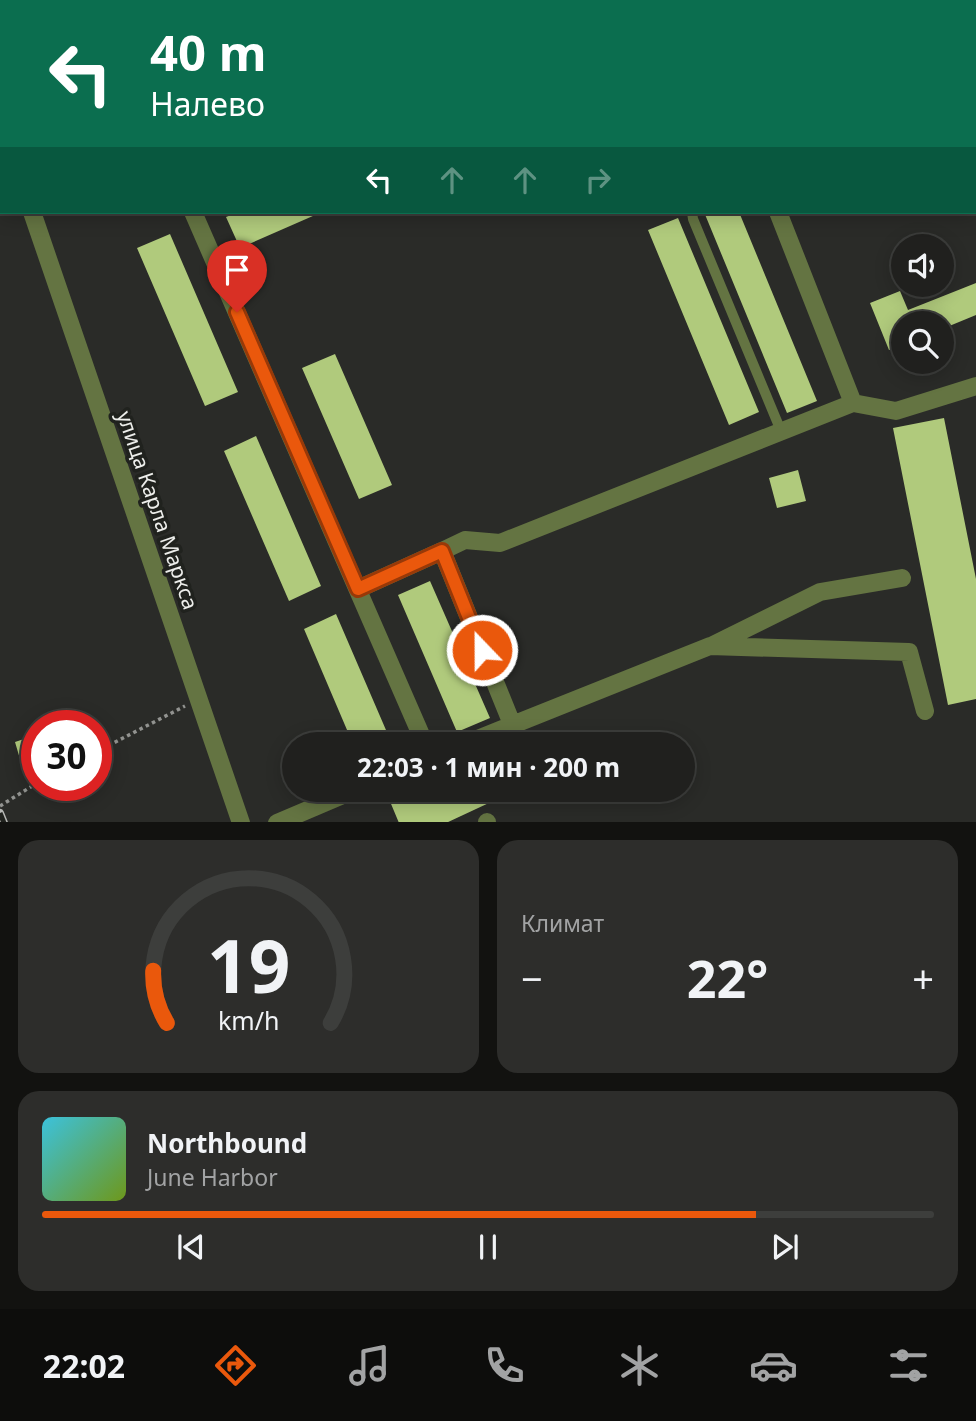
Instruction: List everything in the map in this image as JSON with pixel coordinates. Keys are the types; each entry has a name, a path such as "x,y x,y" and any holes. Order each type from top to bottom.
{"street":[{"name":"улица Карла Маркса","path":"33,214 242,822"},
{"path":"194,214 420,732"},
{"path":"779,214 853,403"},
{"path":"358,589 465,540 500,543 853,403 896,411 976,386"},
{"path":"442,551 512,724"},
{"path":"493,732 710,646 820,592 902,578"},
{"path":"710,646 909,652 925,711"},
{"path":"278,822 326,802"}],"lane":[{"path":"692,214 781,431"}],"path":[{"path":"112,744 199,698"},
{"path":"0,806 21,793"}],"building":[{"path":"234,214 317,214 240,248 226,217"},
{"path":"705,214 740,214 817,401 787,413"},
{"path":"678,218 759,412 729,425 648,230"},
{"path":"170,234 238,392 205,406 137,248"},
{"path":"976,283 976,315 954,324 954,311 891,311 889,350 870,303 891,295 891,297 903,297 908,310 941,297 954,297 954,292"},
{"path":"335,354 392,485 359,499 302,368"},
{"path":"944,418 976,579 976,699 948,705 893,428"},
{"path":"256,436 321,586 289,601 224,451"},
{"path":"798,470 806,501 777,508 769,478"},
{"path":"430,581 490,718 457,732 398,595"},
{"path":"336,614 387,732 348,732 304,629"},
{"path":"21,740 20,759 15,742"},
{"path":"390,802 491,802 448,822 399,822"}],"railway":[{"path":"0,813 4,822"}],"route":[{"path":"237,312 358,589 442,551 482,650"}]}
